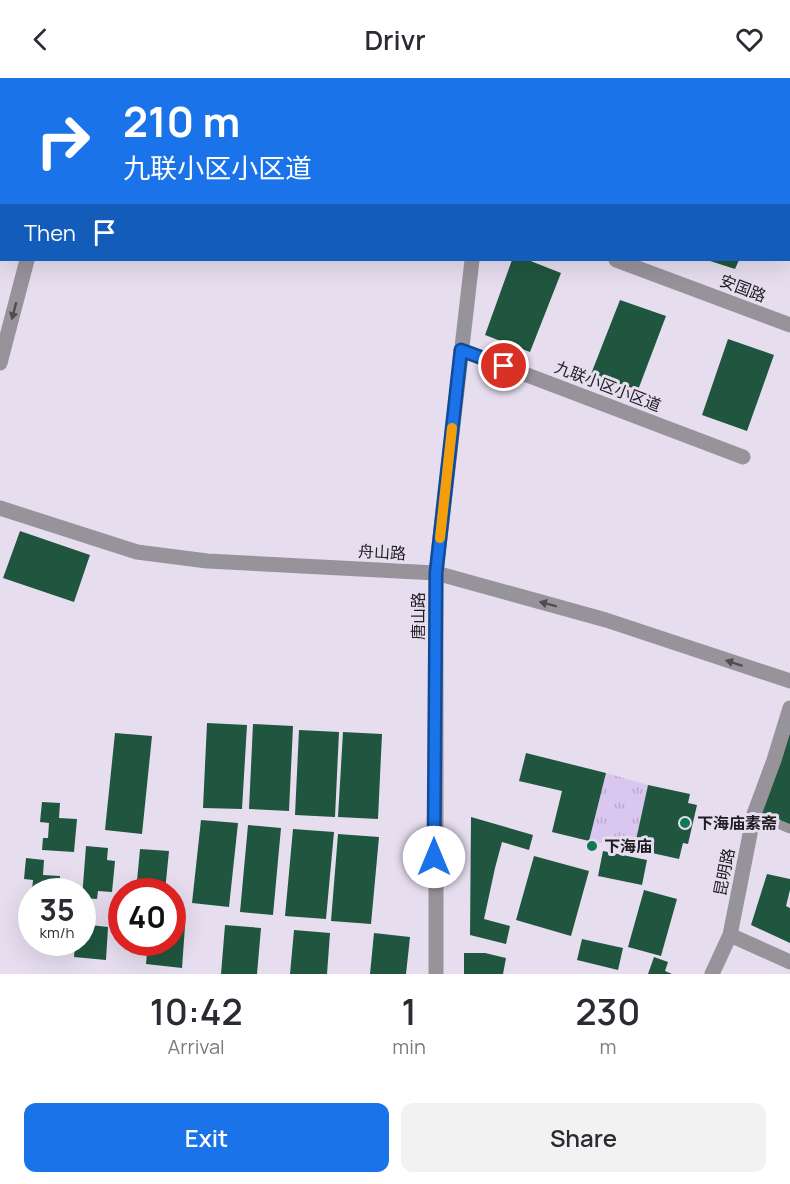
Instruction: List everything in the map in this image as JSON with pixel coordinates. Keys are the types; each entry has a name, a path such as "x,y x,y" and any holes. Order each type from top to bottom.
{"street":[{"path":"0,363 27,261"},
{"name":"唐山路","path":"436,974 434,869 436,573 472,261"},
{"name":"安国路","path":"619,261 790,325"},
{"name":"九联小区小区道","path":"461,350 743,457"},
{"name":"舟山路","path":"0,508 137,552 207,561 436,573 606,620 790,681"},
{"name":"昆明路","path":"712,974 730,935 754,814 790,708"},
{"path":"730,935 790,962"}],"lane":[{"path":"754,814 790,829"}],"green space":[{"path":"606,773 648,785 634,849 589,841"}],"building":[{"path":"512,261 531,261 561,273 530,352 485,335"},
{"path":"710,261 739,261 735,269"},
{"path":"620,300 666,316 638,390 591,374"},
{"path":"728,339 774,355 747,431 702,415"},
{"path":"20,531 90,555 74,602 3,578"},
{"path":"207,723 247,725 242,809 203,808"},
{"path":"253,724 293,726 289,811 249,809"},
{"path":"790,728 790,829 754,814"},
{"path":"299,730 339,732 335,817 295,815"},
{"path":"343,732 382,734 378,819 338,817"},
{"path":"115,733 152,736 142,834 105,830"},
{"path":"526,753 606,773 589,841 552,832 562,791 519,781"},
{"path":"648,785 690,794 688,803 697,805 688,844 683,843 679,859 634,849"},
{"path":"42,802 60,803 59,818 77,819 74,852 42,850 43,838 48,838 49,823 40,822"},
{"path":"471,817 533,835 529,850 502,842 495,868 484,919 510,926 506,944 470,935"},
{"path":"201,820 238,823 229,907 192,903"},
{"path":"248,825 281,828 273,915 240,912"},
{"path":"293,829 334,832 326,919 285,916"},
{"path":"338,834 379,837 371,924 331,921"},
{"path":"86,846 108,848 107,860 115,861 113,878 108,878 108,892 98,891 96,899 96,878 84,878"},
{"path":"140,849 169,851 166,878 137,878"},
{"path":"603,851 647,860 642,885 598,876"},
{"path":"534,856 589,871 571,936 516,920"},
{"path":"26,858 44,860 43,875 60,876 60,878 24,878"},
{"path":"767,874 790,879 786,906 790,908 790,943 751,925"},
{"path":"644,890 677,899 661,956 628,947"},
{"path":"225,925 261,928 257,974 221,974"},
{"path":"96,926 108,927 106,960 74,957 96,956"},
{"path":"294,930 330,933 327,974 290,974"},
{"path":"374,933 410,937 406,974 370,974"},
{"path":"582,939 623,948 618,970 577,960"},
{"path":"464,953 485,953 506,958 503,974 464,974"},
{"path":"147,956 183,956 182,968 146,964"},
{"path":"654,957 668,962 665,971 672,974 648,974"}],"slow traffic":[{"path":"440,538 452,428"}],"place":[{"name":"下海庙素斋","path":"685,823"},
{"name":"下海庙","path":"592,846"}],"route":[{"path":"434,857 436,573 461,350 504,366"}]}
